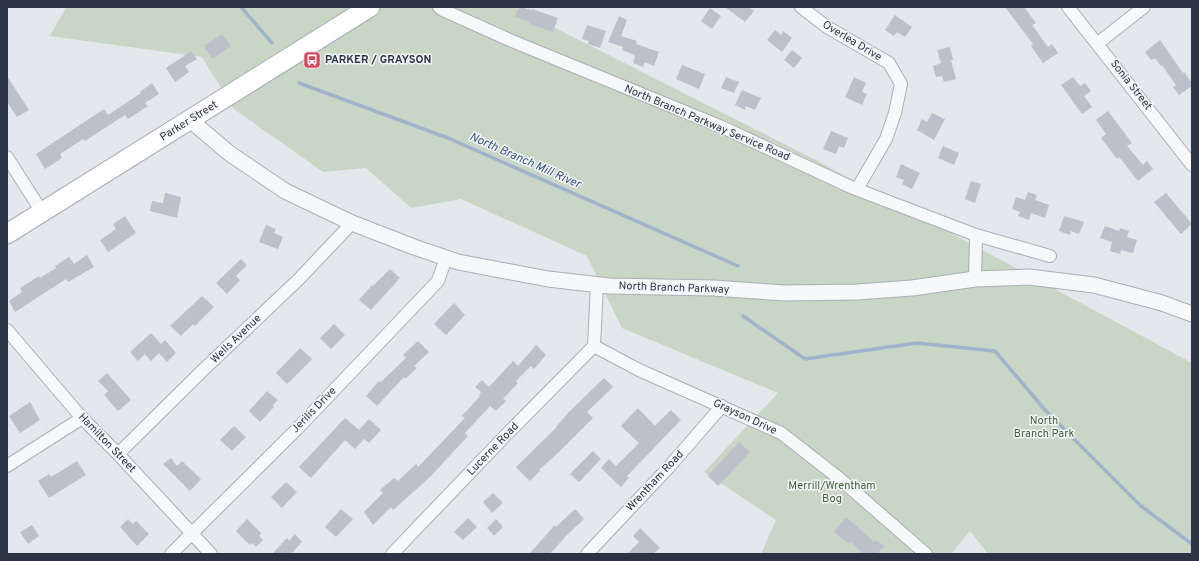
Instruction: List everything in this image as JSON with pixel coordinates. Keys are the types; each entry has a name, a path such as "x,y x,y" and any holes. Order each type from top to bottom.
{"main road":[{"name":"Parker Street","path":"7,234 370,7"}],"street":[{"name":"North Branch Parkway Service Road","path":"439,7 512,41 722,127 857,189 976,235 1050,256"},
{"name":"Overlea Drive","path":"801,7 828,27 889,63 901,84 895,113 886,139 857,189"},
{"name":"Sonia Street","path":"1068,7 1098,43 1192,165"},
{"path":"1098,43 1144,7"},
{"name":"North Branch Parkway","path":"190,120 229,154 285,191 352,223 458,262 548,279 609,286 714,288 785,294 904,289 975,280 1029,277 1094,285 1162,302 1192,314"},
{"path":"7,157 42,212"},
{"name":"Wells Avenue","path":"118,454 202,371 300,278 352,223"},
{"path":"975,280 976,235"},
{"name":"Jerilis Drive","path":"171,554 191,532 297,429 438,281 446,258"},
{"path":"594,346 597,284"},
{"name":"Hamilton Street","path":"7,330 82,418 118,454 211,554"},
{"name":"Grayson Drive","path":"594,346 639,370 781,433 840,479 926,554"},
{"name":"Lucerne Road","path":"392,554 594,346"},
{"name":"Wrentham Road","path":"587,554 669,467 722,406"},
{"path":"7,466 82,418"}],"green space":[{"name":"North Branch Park","path":"66,7 514,7 812,158 1192,363 1192,554 988,554 970,531 951,554 761,554 776,520 704,472 778,393 622,328 587,256 461,199 411,208 366,168 323,172 234,109 202,57 50,36"}],"building":[{"path":"519,7 532,9 558,18 553,32 515,17"},
{"path":"725,7 748,7 754,11 745,22"},
{"path":"1005,7 1024,7 1036,23 1032,25 1048,47 1052,44 1058,53 1043,63 1031,46 1033,44"},
{"path":"710,8 721,16 712,29 701,21"},
{"path":"895,15 912,27 905,37 897,32 894,36 885,30"},
{"path":"619,16 627,20 621,36 637,41 636,44 659,52 654,66 645,62 643,67 633,63 635,55 622,50 623,47 608,42"},
{"path":"587,25 606,31 600,48 588,44 589,41 582,39"},
{"path":"775,30 781,35 783,31 792,38 782,52 767,40"},
{"path":"222,34 231,46 212,59 204,46"},
{"path":"1160,40 1183,73 1184,72 1192,83 1192,86 1179,95 1173,87 1176,85 1162,65 1161,66 1155,58 1151,60 1145,52"},
{"path":"950,47 953,60 951,60 956,79 944,82 942,76 936,77 933,66 941,63 937,50"},
{"path":"792,50 802,58 794,68 784,60"},
{"path":"191,51 197,59 185,66 189,72 175,82 166,68"},
{"path":"682,65 705,74 699,89 676,79"},
{"path":"7,76 29,110 17,117 7,102"},
{"path":"726,77 739,82 734,93 721,88"},
{"path":"854,77 866,83 862,92 867,94 862,105 845,97"},
{"path":"1073,77 1080,86 1085,83 1091,91 1084,96 1092,107 1082,114 1061,85"},
{"path":"152,83 159,94 145,103 148,106 128,119 125,115 85,141 83,139 60,154 62,158 45,169 36,154 104,109 108,115 141,93 140,92"},
{"path":"742,90 761,98 755,110 746,106 745,110 735,105"},
{"path":"1108,111 1132,143 1127,146 1143,165 1147,161 1153,169 1138,181 1119,157 1117,159 1101,138 1106,134 1096,120"},
{"path":"932,113 945,119 934,140 917,130 922,119 927,122"},
{"path":"831,131 848,138 844,148 839,146 836,154 823,149"},
{"path":"943,146 959,153 954,165 938,158"},
{"path":"901,164 920,173 912,189 902,184 904,180 896,177"},
{"path":"971,181 981,184 975,203 965,199"},
{"path":"1028,192 1037,195 1035,200 1049,205 1045,218 1031,213 1029,220 1018,216 1020,212 1012,209 1016,197 1025,200"},
{"path":"165,193 181,197 177,218 150,211 152,201 163,203"},
{"path":"1166,193 1192,224 1181,234 1154,202"},
{"path":"125,216 136,233 108,252 100,240 116,229 113,224"},
{"path":"1064,216 1084,222 1079,234 1071,231 1070,235 1059,231"},
{"path":"266,225 276,229 274,233 283,237 278,249 259,242"},
{"path":"1105,226 1119,231 1120,228 1129,231 1127,237 1137,240 1133,253 1121,250 1120,254 1110,251 1112,242 1100,238"},
{"path":"87,255 94,267 68,282 66,279 15,312 9,301 22,292 20,288 39,276 40,278 56,268 55,266 69,257 74,264"},
{"path":"241,259 247,265 236,276 240,280 227,294 216,283"},
{"path":"390,269 400,278 371,310 359,300 372,285 373,286"},
{"path":"202,296 214,307 195,326 193,324 181,336 170,326"},
{"path":"454,303 465,315 446,335 434,324"},
{"path":"334,324 345,335 331,349 320,338"},
{"path":"151,333 161,344 165,340 176,353 167,362 159,353 151,361 145,354 138,361 130,352"},
{"path":"418,341 429,352 414,366 417,368 405,379 404,377 377,406 366,396 379,381 381,382 406,358 403,355"},
{"path":"536,345 546,355 534,369 531,366 516,381 518,383 503,399 506,401 496,411 490,406 465,433 468,436 429,478 393,510 391,507 373,525 364,512 383,493 380,490 394,478 398,481 416,464 418,467 465,418 462,416 480,396 479,395 481,392 475,387 482,380 489,387 513,361 518,366"},
{"path":"300,348 312,359 287,384 276,373"},
{"path":"107,373 131,400 118,411 104,395 108,391 98,381"},
{"path":"604,378 613,387 587,412 593,418 539,470 540,471 530,481 516,467"},
{"path":"267,391 278,400 273,405 274,407 260,422 249,411"},
{"path":"30,402 40,420 20,433 9,416"},
{"path":"638,408 655,426 671,410 681,420 627,476 629,478 621,487 601,468 609,459 616,466 639,443 621,426"},
{"path":"345,418 359,430 369,419 381,430 369,443 364,439 355,449 345,440 311,478 299,467"},
{"path":"234,426 246,437 232,451 220,440"},
{"path":"739,442 750,452 718,486 708,476"},
{"path":"593,451 601,459 579,482 570,474"},
{"path":"171,458 177,466 182,461 201,479 190,491 163,464"},
{"path":"77,461 86,475 49,498 38,481 49,474 51,477"},
{"path":"286,482 297,492 282,508 271,497"},
{"path":"493,493 503,503 492,513 483,502"},
{"path":"341,509 353,519 336,537 325,527"},
{"path":"575,509 584,519 550,554 529,554 555,525 556,527"},
{"path":"846,517 874,542 876,540 884,546 877,554 864,554 851,542 849,544 834,532"},
{"path":"468,518 477,527 463,540 454,532"},
{"path":"128,519 133,524 136,521 149,534 137,546 120,527"},
{"path":"247,519 261,533 259,536 263,540 256,547 252,543 250,545 236,531"},
{"path":"496,519 503,527 494,536 487,528"},
{"path":"32,525 39,536 28,544 20,532"},
{"path":"640,528 660,548 653,554 627,554 639,542 633,536"},
{"path":"295,534 302,542 291,554 272,554 287,538 289,541"}],"waterway":[{"name":"North Branch Mill River","path":"241,7 272,43"},
{"name":"North Branch Mill River","path":"299,83 448,138 738,266"},
{"name":"North Branch Mill River","path":"743,316 805,359 917,343 995,351 1045,410 1141,506 1192,544"}],"place":[{"name":"PARKER / GRAYSON","path":"312,60"}],"park label":[{"name":"Merrill/Wrentham Bog","path":"832,492"}]}
